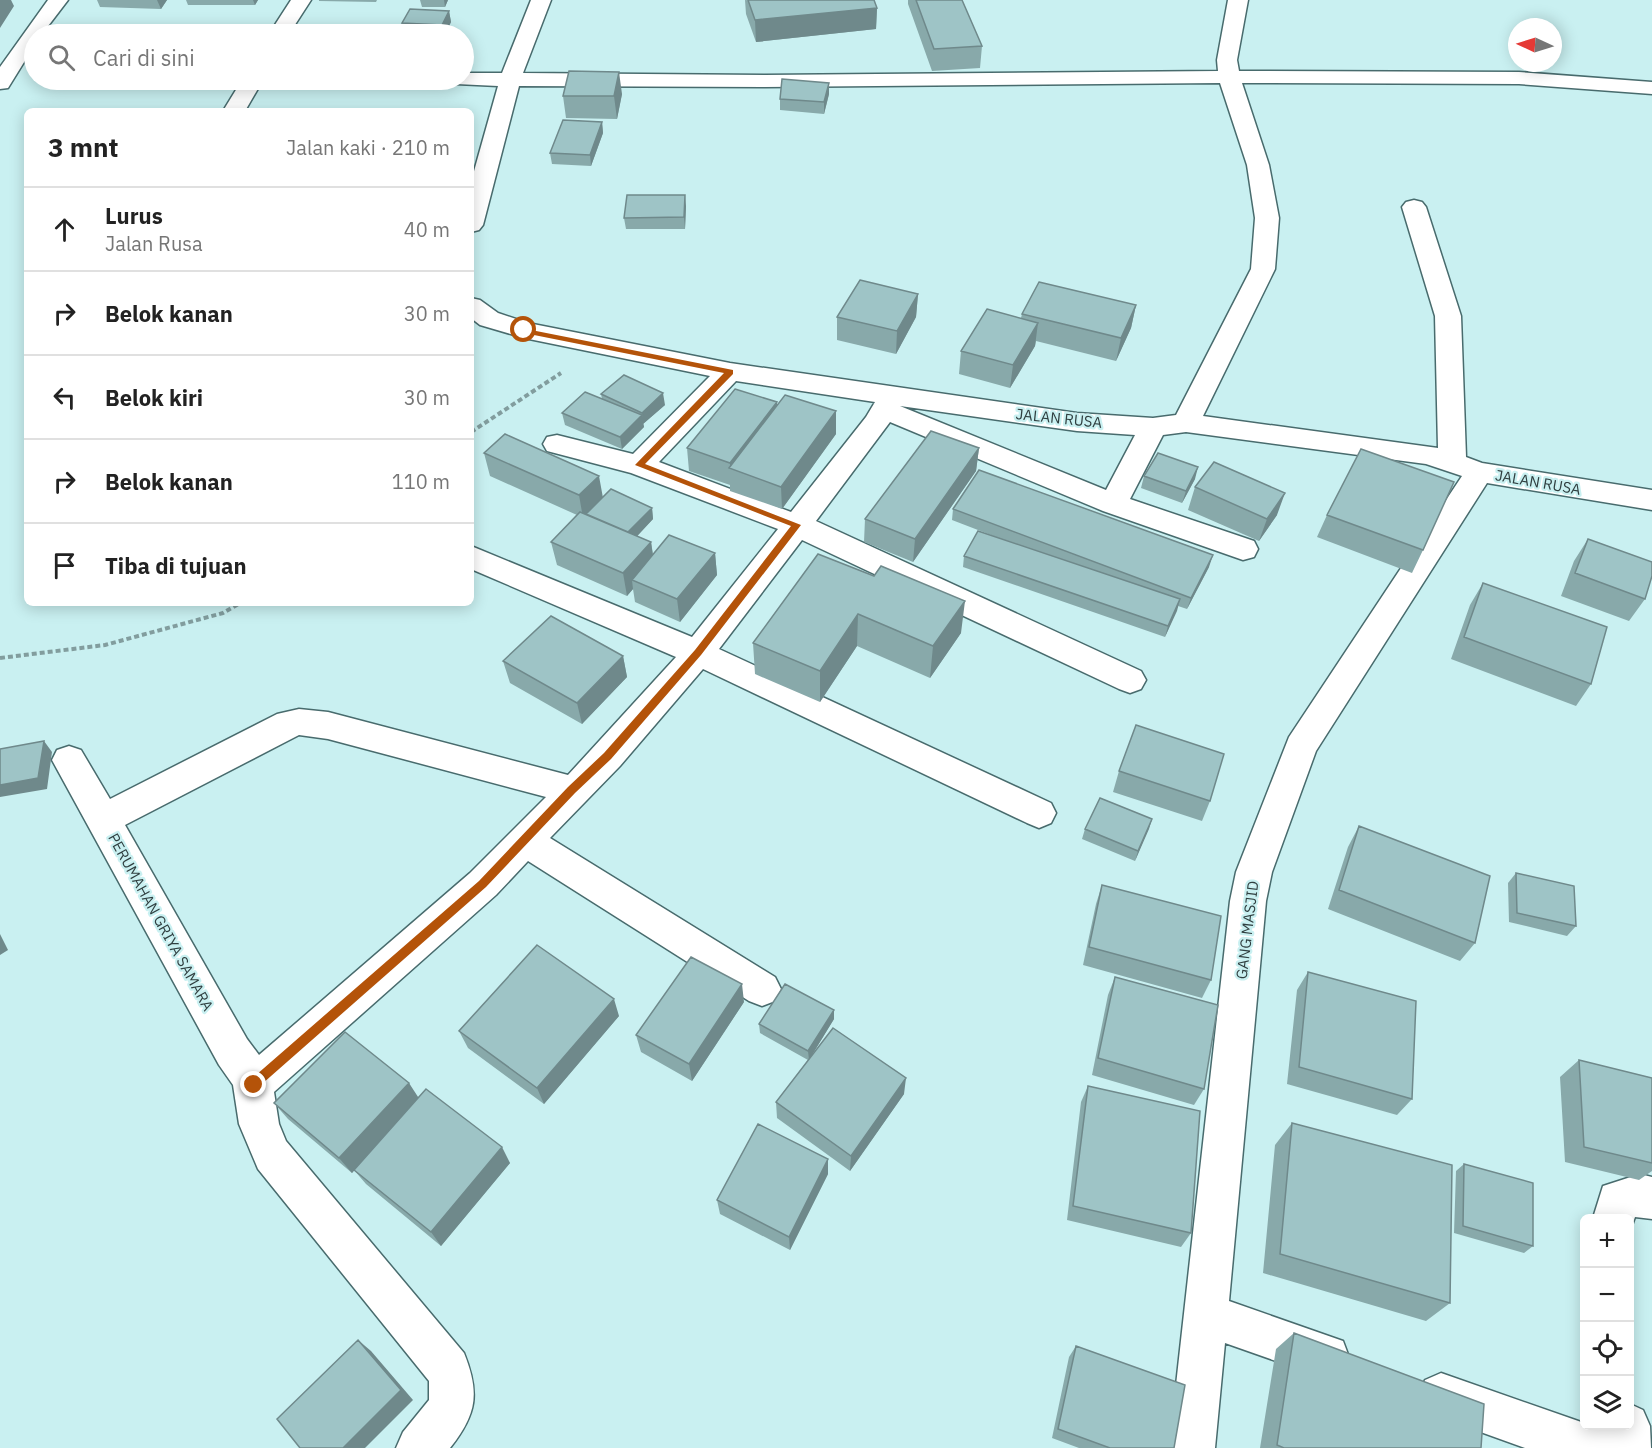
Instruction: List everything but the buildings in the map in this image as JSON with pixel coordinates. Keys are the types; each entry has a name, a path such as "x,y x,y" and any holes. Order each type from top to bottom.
{"street":[{"path":"42,24 58,0"},
{"path":"285,24 301,0"},
{"path":"474,214 510,80 541,0"},
{"path":"1186,423 1263,269 1267,218 1258,165 1229,77 1227,60 1238,0"},
{"path":"8,77 24,52"},
{"path":"474,79 1519,78 1652,88"},
{"path":"236,108 246,90"},
{"path":"1414,207 1448,316 1466,468"},
{"name":"JALAN RUSA","path":"474,310 502,324 601,347 889,402 1077,422 1153,427 1186,423 1428,456 1466,468 1652,500"},
{"path":"639,465 730,372"},
{"path":"419,1448 447,1416 454,1388 448,1369 272,1155 259,1124 254,1085 483,884 572,790 608,756 698,653 889,402 1113,504 1243,549"},
{"path":"1113,504 1153,427"},
{"path":"557,444 639,465 797,525 1130,680"},
{"name":"GANG MASJID","path":"1192,1448 1248,901 1254,872 1301,747 1466,468"},
{"path":"474,558 698,653 1039,813"},
{"path":"105,819 289,723 299,721 319,723 430,751 572,790"},
{"name":"PERUMAHAN GRIYA SAMARA","path":"69,759 254,1085"},
{"path":"525,842 762,989"},
{"path":"1615,1214 1618,1201 1640,1195 1652,1198"},
{"path":"1207,1315 1592,1448"},
{"path":"1627,1430 1628,1448"}],"path":[{"path":"474,430 601,347"},
{"path":"0,658 105,645 223,613 235,606"}],"route":[{"path":"254,1085 483,884 525,842 572,790 608,756 698,653 797,525 639,465 730,372 524,330"}]}
